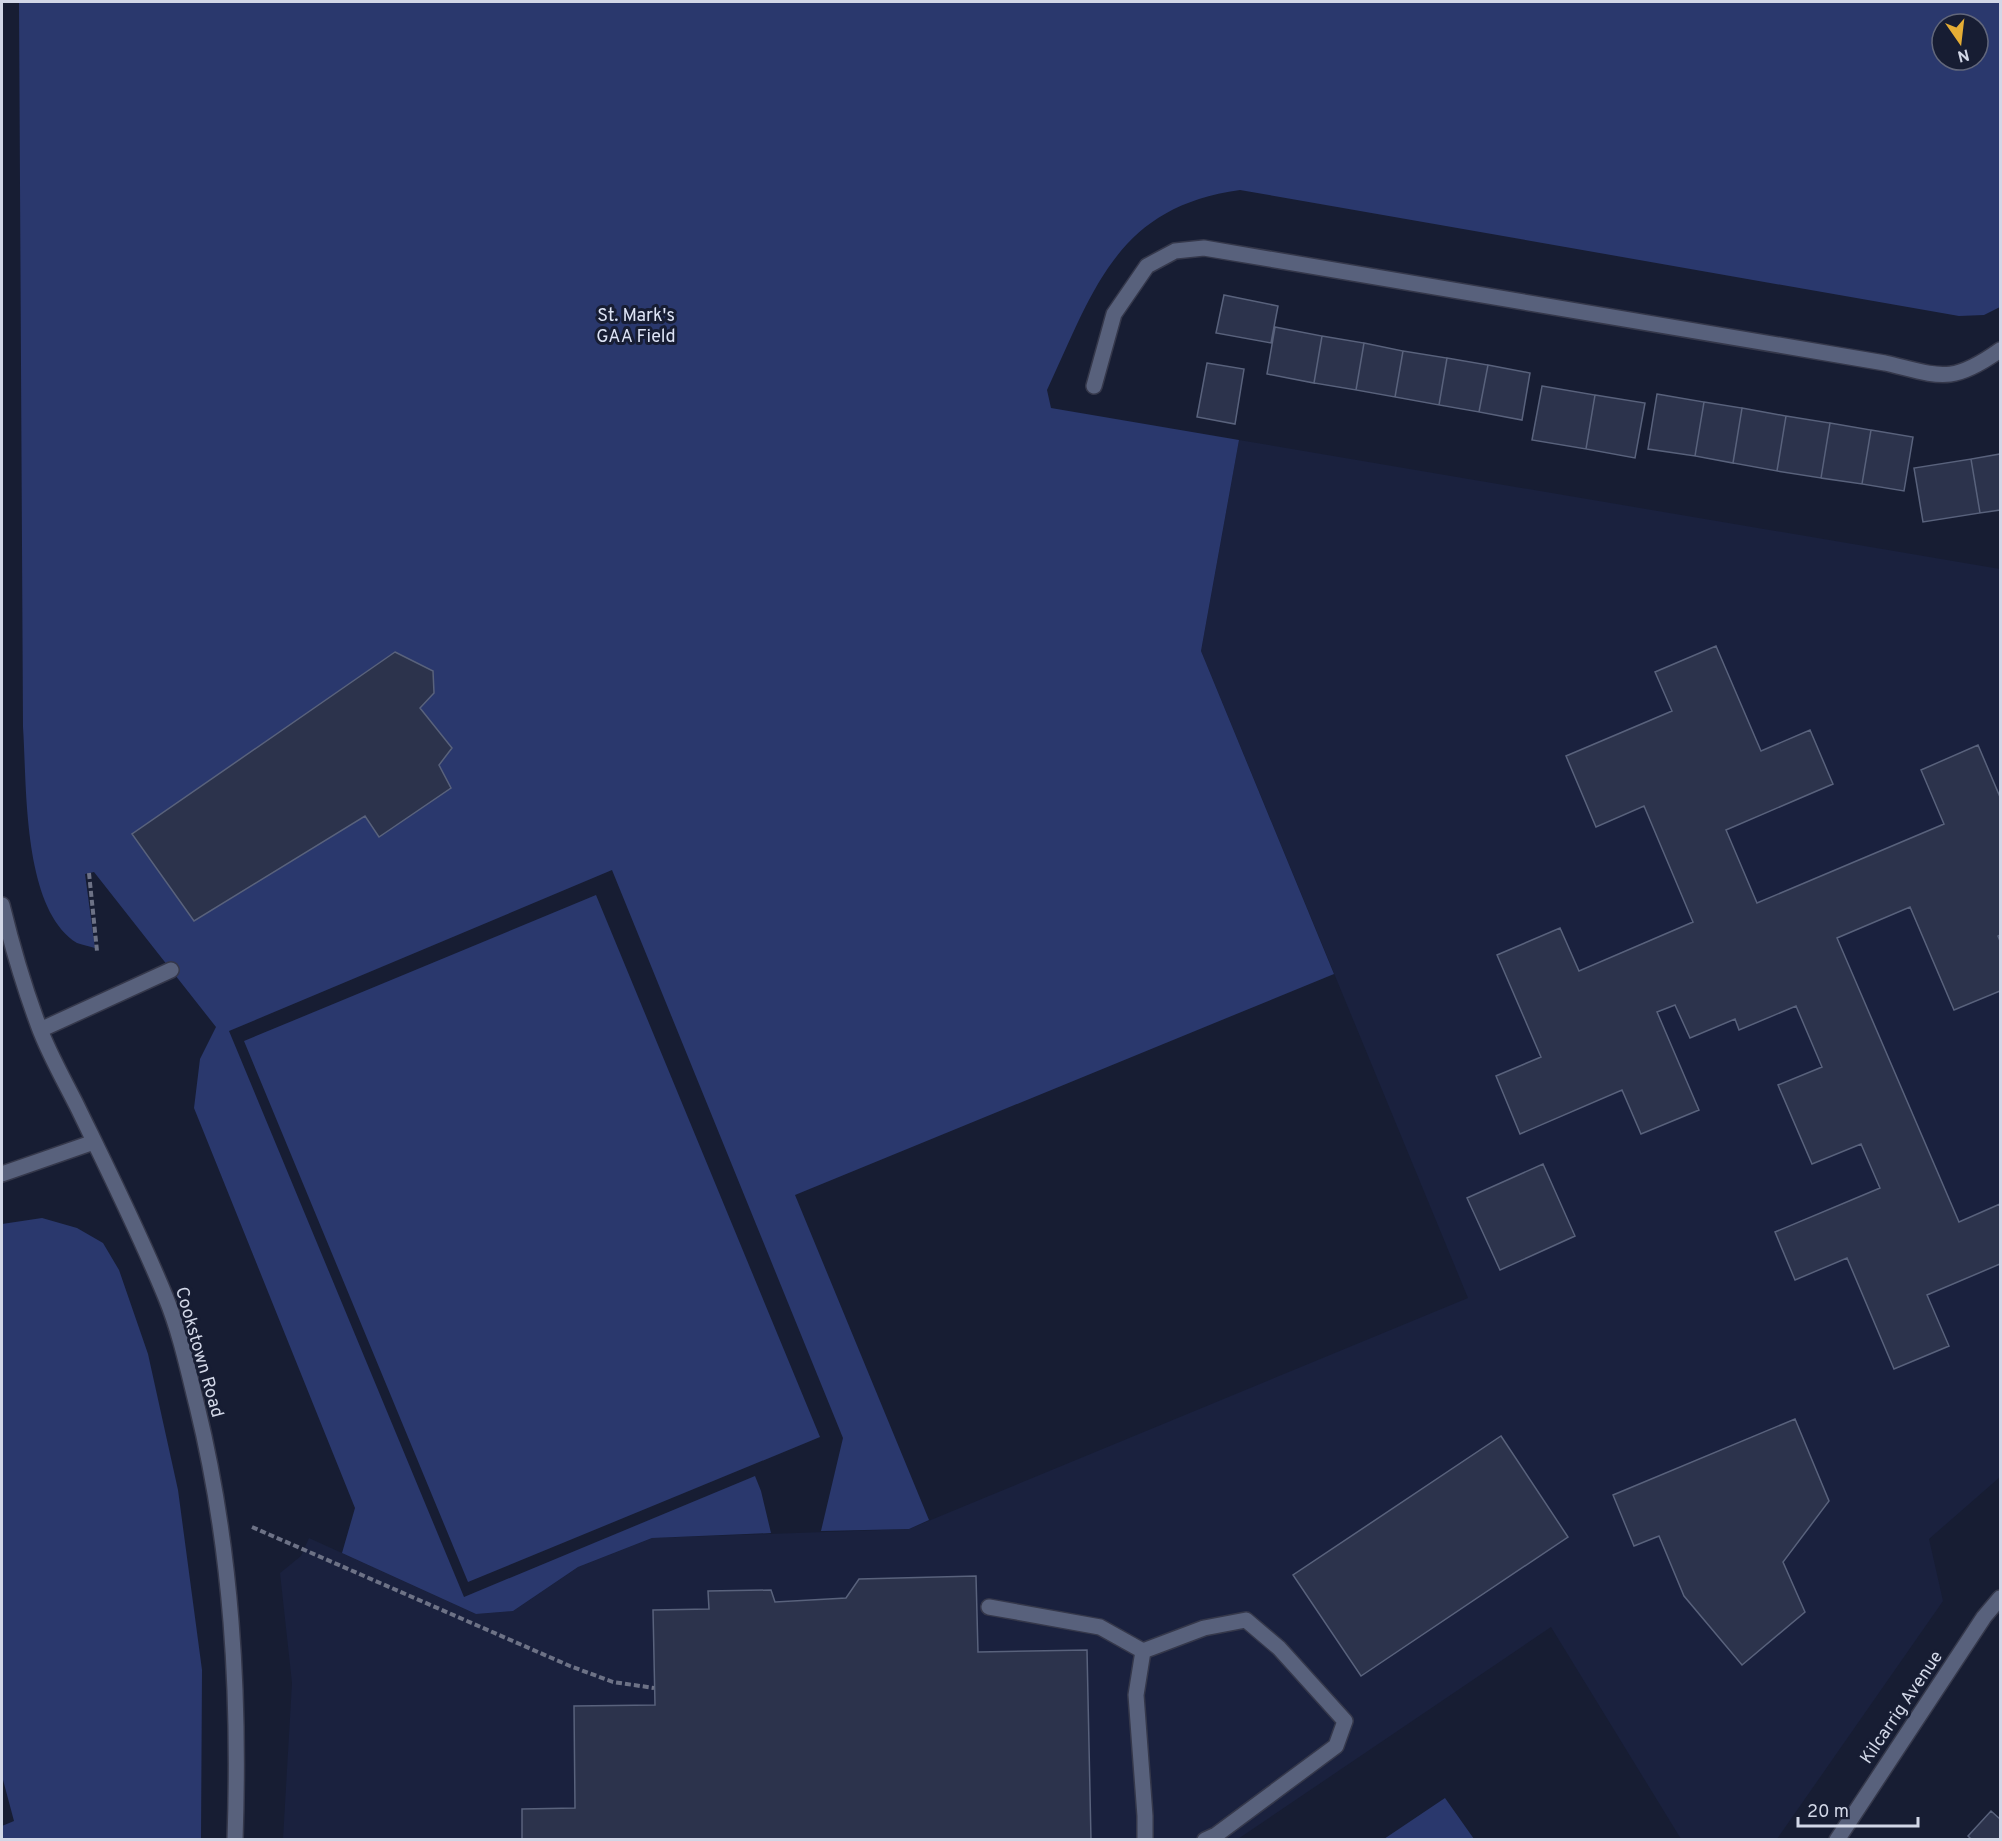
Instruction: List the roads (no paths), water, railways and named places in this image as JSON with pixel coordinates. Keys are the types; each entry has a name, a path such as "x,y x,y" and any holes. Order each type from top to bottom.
{"street":[{"path":"1094,386 1114,314 1147,266 1175,251 1204,249 1885,363 1943,376 1974,368 2001,350"},
{"name":"Cookstown Road","path":"2,905 12,949 40,1030 141,1239 167,1301 188,1368 207,1449 223,1538 233,1622 237,1696 235,1839"},
{"path":"40,1030 171,970"},
{"path":"2,1174 94,1142"},
{"name":"Kilcarrig Avenue","path":"1837,1839 1984,1617 2001,1598"},
{"path":"989,1607 1100,1627 1143,1651 1204,1628 1246,1620 1279,1648 1345,1721 1336,1746 1216,1834 1205,1839"},
{"path":"1143,1651 1136,1695 1145,1839"}],"park label":[{"name":"St. Mark's GAA Field","path":"636,325"}]}
